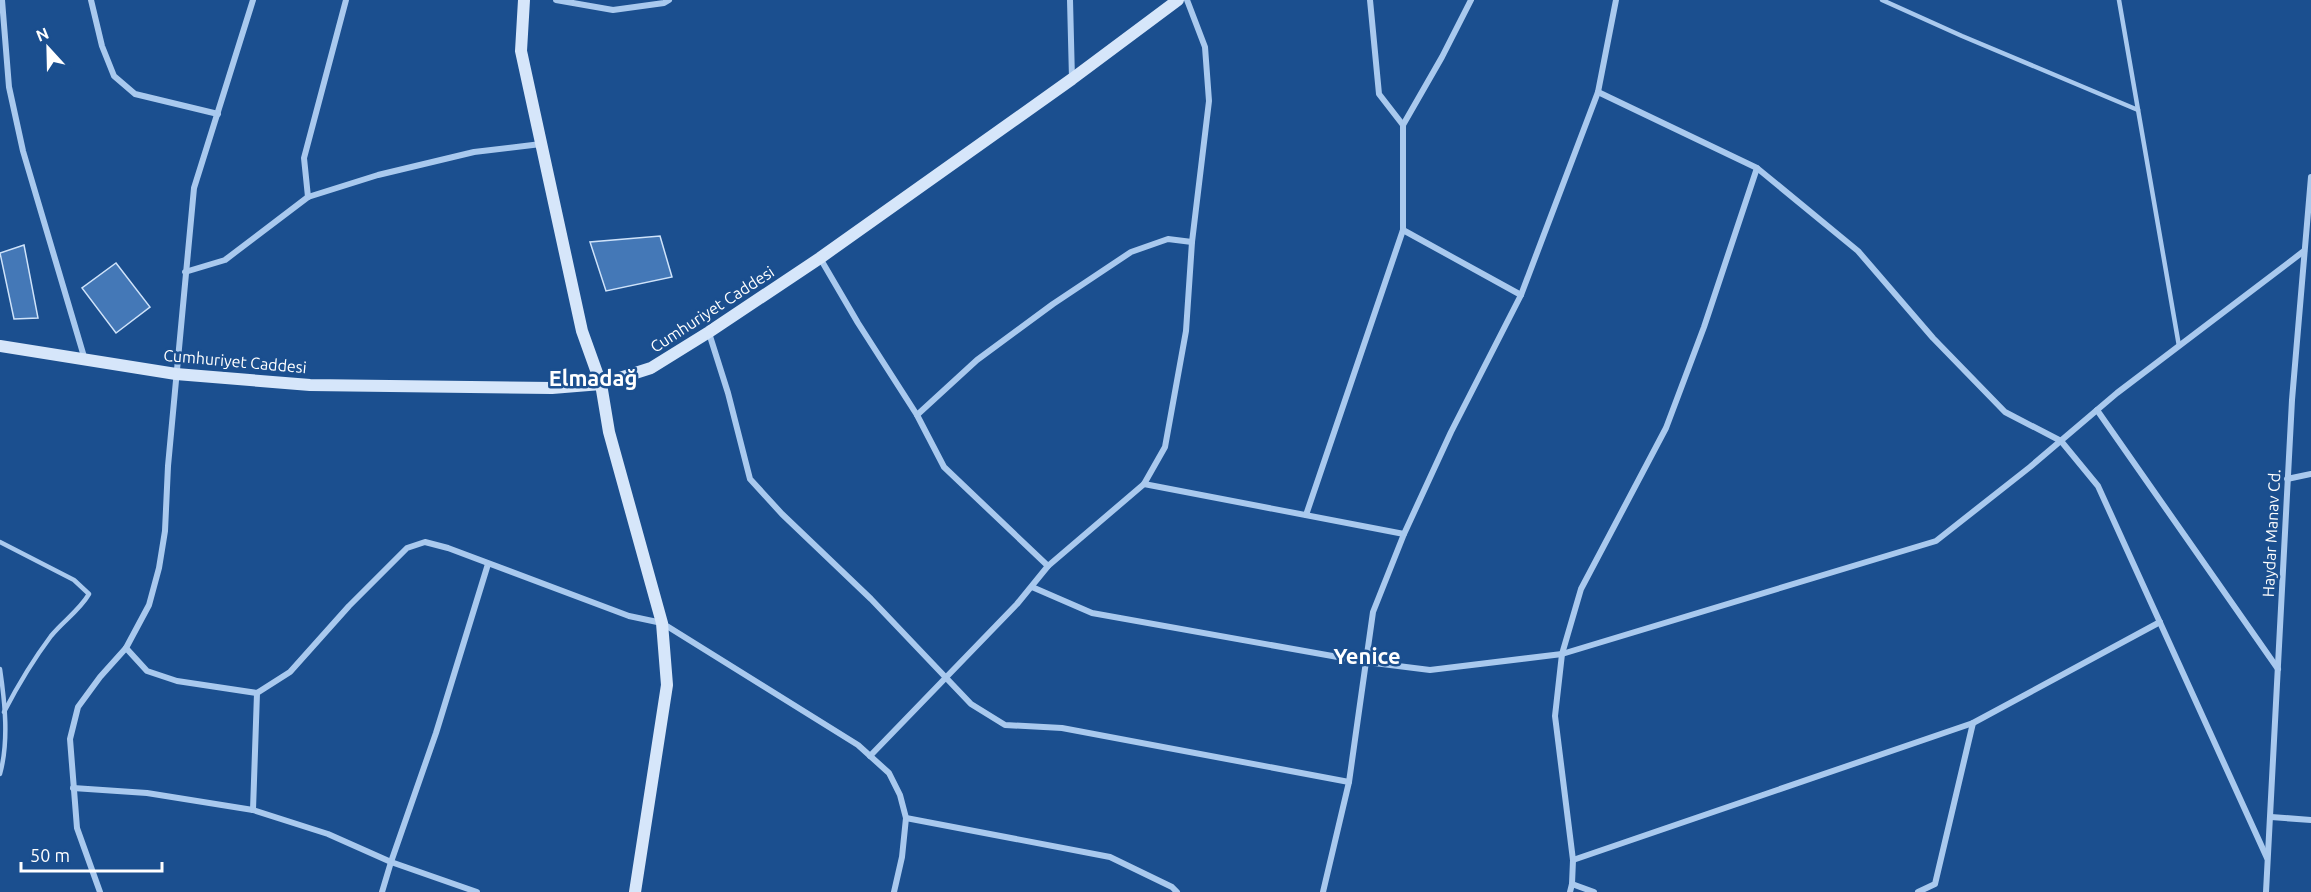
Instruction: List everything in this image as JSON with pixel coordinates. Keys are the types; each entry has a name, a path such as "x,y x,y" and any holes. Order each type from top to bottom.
{"street":[{"path":"2,0 9,87 23,151 85,360"},
{"path":"91,0 102,46 114,76 135,94 218,114"},
{"path":"100,892 77,828 70,740 78,706 126,648 149,605 159,568 165,531 184,272 194,188 253,0"},
{"path":"308,197 304,158 346,0"},
{"path":"524,0 521,51 582,331 601,384 609,432 662,622 667,685 635,892"},
{"path":"556,0 613,10 664,3 669,0"},
{"path":"1070,0 1072,79"},
{"name":"Cumhuriyet Caddesi","path":"1,349 176,374 310,385 552,388 601,384 651,368 709,332 820,258 1179,0"},
{"path":"870,756 1032,587 1048,566 1144,484 1165,447 1186,331 1192,242 1209,102 1205,46 1187,0"},
{"path":"1370,0 1379,94 1403,125"},
{"path":"1306,515 1403,230 1403,125 1471,0"},
{"path":"1323,892 1349,782 1373,612 1404,534 1451,432 1521,295 1598,92 1616,0"},
{"path":"1598,92 1757,168 1858,251 1933,338 2005,412 2061,441 2098,486 2267,858"},
{"path":"184,272 225,260 308,197 378,175 474,152 541,144"},
{"path":"1570,892 1573,860 1556,716 1562,654 1581,589 1666,428 1704,327 1757,168"},
{"name":"Haydar Manav Cd.","path":"2266,892 2287,479 2311,177"},
{"path":"1403,230 1521,295"},
{"path":"917,415 977,360 1053,304 1131,252 1168,239 1192,242"},
{"path":"1032,587 1092,614 1366,662 1430,670 1562,654 1936,541 2097,410 2304,251"},
{"path":"820,258 858,323 917,415 944,467 1048,566"},
{"path":"709,332 728,393 750,479 782,514 872,599 972,704 1005,725 1062,728 1349,782"},
{"path":"2097,410 2278,669"},
{"path":"2287,479 2311,474"},
{"path":"1144,484 1404,534"},
{"path":"126,648 147,671 177,681 257,693 290,672 349,606 407,548 425,542 448,548 629,616 662,622 858,745 890,773 900,795 906,818 902,857 894,892"},
{"path":"382,892 436,733 488,564"},
{"path":"1573,860 1973,723 2160,622"},
{"path":"253,810 257,693"},
{"path":"1918,892 1935,884 1973,723"},
{"path":"73,788 147,793 253,810 327,834 391,862 477,892"},
{"path":"2271,817 2311,818"},
{"path":"906,818 1110,857 1172,887 1177,892"},
{"path":"1572,884 1593,892"}],"lane":[{"path":"1882,0 2138,110"},
{"path":"2119,0 2179,346"},
{"path":"0,542 74,580 89,594 83,604 53,633 26,670 4,712"},
{"path":"0,669 4,712 4,760 0,774"}],"building":[{"path":"660,236 672,277 606,291 590,242"},
{"path":"24,245 38,318 14,319 0,253"},
{"path":"116,263 150,307 116,333 82,288"}],"district":[{"name":"Elmadağ","path":"593,378"},
{"name":"Yenice","path":"1367,656"}]}
